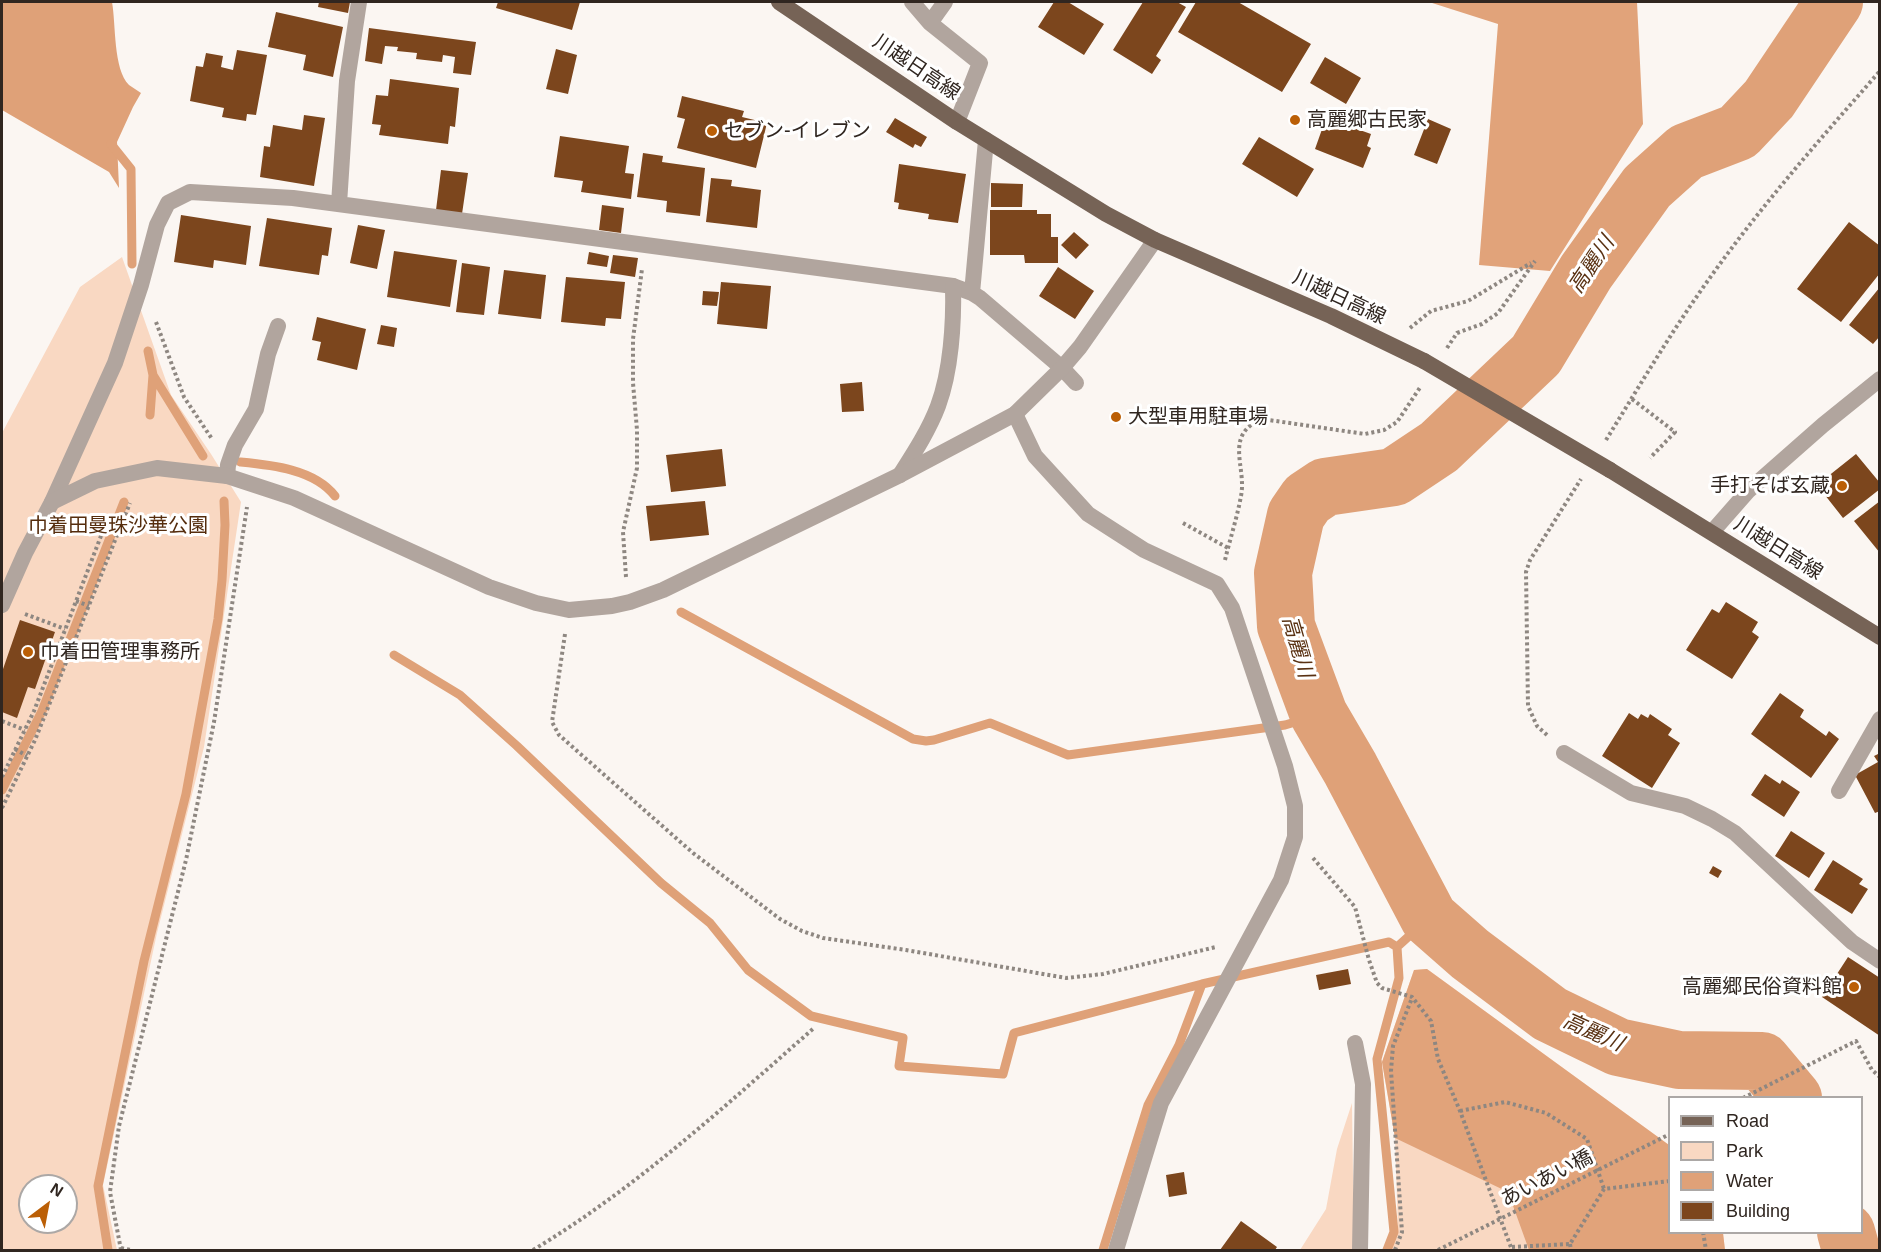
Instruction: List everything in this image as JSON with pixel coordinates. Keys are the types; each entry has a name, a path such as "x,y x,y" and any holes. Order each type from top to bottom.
{"main road":[{"name":"川越日高線","path":"780,2 957,122 1106,214 1155,240 1331,316 1424,361 1610,470 1880,637"}],"street":[{"path":"339,204 347,81 359,2"},
{"path":"912,2 930,23 980,63 957,122"},
{"path":"930,23 945,2"},
{"path":"972,293 986,140"},
{"path":"2,605 115,363 141,285 157,225 168,202 190,192 293,198 953,286 972,293 1062,368 1076,383"},
{"path":"52,502 95,481 157,468 227,470 251,483 294,498 489,587 536,603 569,610 630,602 663,590 900,475 1014,414 1062,368 1080,347 1155,240"},
{"path":"900,475 922,440 938,405 948,365 954,304 953,286"},
{"path":"227,470 235,445 256,409 268,354 278,326"},
{"path":"1712,532 1748,491 1823,425 1880,379"},
{"path":"1014,414 1035,456 1088,514 1144,550 1217,584 1232,608 1285,765 1295,806 1295,837 1281,880 1161,1103 1116,1251"},
{"path":"1839,791 1880,719"},
{"path":"1564,753 1631,793 1684,806 1713,819 1735,833 1852,942 1880,961"},
{"path":"1355,1042 1363,1084 1360,1251"}],"path":[{"path":"1600,449 1690,305 1746,228 1782,183 1880,71"},
{"path":"630,602 625,572 623,532 637,468 633,339 645,244"},
{"path":"1391,346 1431,311 1468,301 1535,261 1498,313 1482,324 1457,333 1444,353"},
{"path":"141,285 184,397 227,470"},
{"path":"1217,584 1242,495 1243,477 1238,451 1242,435 1251,423 1262,419 1365,434 1384,430 1397,422 1424,383"},
{"path":"1632,399 1675,432 1650,458"},
{"path":"1564,753 1537,726 1528,706 1526,572 1530,560 1587,469"},
{"path":"131,1251 121,1249 110,1192 119,1126 186,860 210,745 251,483"},
{"path":"2,808 35,740 130,503"},
{"path":"2,777 25,730 77,602 109,515"},
{"path":"1183,523 1228,548"},
{"path":"77,602 88,606"},
{"path":"2,605 65,629"},
{"path":"569,610 552,722 559,735 693,853 780,919 802,931 824,938 1066,978 1104,975 1249,939"},
{"path":"2,721 25,730"},
{"path":"16,750 26,755"},
{"path":"1295,837 1355,907 1377,983 1382,988 1410,997 1431,1021 1438,1059 1512,1249 1570,1244"},
{"path":"1395,1251 1402,1232 1391,1071 1393,1046 1410,997"},
{"path":"533,1251 568,1230 686,1139 814,1028"},
{"path":"1747,1096 1856,1041 1872,1070 1880,1077"},
{"path":"1460,1111 1505,1102 1546,1113 1587,1139 1604,1189"},
{"name":"あいあい橋","path":"1438,1251 1668,1135"},
{"path":"1604,1189 1668,1181"},
{"path":"1571,1251 1570,1244 1604,1189"},
{"path":"1703,1234 1706,1251"}],"green space":[{"name":"巾着田曼珠沙華公園","path":"122,257 171,395 241,502 204,747 157,933 103,1185 117,1250 2,1250 2,433 80,287"},
{"path":"1427,969 1668,1144 1668,1234 1723,1234 1725,1250 1390,1250 1398,1230 1395,1138 1382,1062 1414,970"},
{"path":"1352,1103 1354,1250 1300,1250 1326,1209 1337,1149"}],"shaded area":[{"path":"1429,2 1637,2 1643,124 1550,271 1479,265 1498,24"},
{"path":"1427,969 1668,1144 1668,1234 1723,1234 1725,1250 1529,1250 1508,1192 1395,1138 1382,1062 1414,970"}],"water":[{"path":"2,2 112,2 120,68 129,85 141,93 117,142 119,188 109,172 2,110"}],"building":[{"path":"319,2 350,2 348,13 318,7"},
{"path":"498,2 580,2 572,30 496,8"},
{"path":"1054,2 1068,2 1104,24 1084,55 1038,27"},
{"path":"1143,2 1177,2 1186,7 1156,56 1161,60 1152,74 1113,50"},
{"path":"1196,2 1238,2 1311,44 1282,92 1178,32"},
{"path":"276,12 343,27 333,77 303,70 306,55 268,47"},
{"path":"369,28 476,42 471,75 453,73 455,57 443,55 442,62 416,59 417,53 397,51 398,47 385,46 382,64 365,61"},
{"path":"556,49 577,55 568,94 546,89"},
{"path":"237,50 267,55 256,115 247,114 246,121 222,117 224,108 190,101 196,66 203,67 206,53 223,56 221,67 233,70"},
{"path":"1325,57 1361,78 1346,104 1310,83"},
{"path":"390,79 459,88 455,127 450,126 448,144 379,135 381,125 372,124 376,95 388,96"},
{"path":"682,96 744,111 742,117 767,123 756,168 677,148 685,119 677,117"},
{"path":"304,115 325,118 314,186 260,177 264,146 270,147 273,125 302,130"},
{"path":"895,118 927,137 921,147 915,144 913,148 886,132"},
{"path":"1326,118 1371,134 1367,146 1371,148 1363,168 1315,149"},
{"path":"1428,119 1451,129 1437,164 1414,155"},
{"path":"560,136 629,146 625,173 634,174 631,199 581,192 583,181 554,177"},
{"path":"1259,137 1314,169 1297,197 1242,164"},
{"path":"643,153 663,156 662,162 705,168 700,216 666,212 667,201 637,197"},
{"path":"899,164 966,174 958,223 928,219 929,214 898,209 899,203 894,202"},
{"path":"441,170 468,173 462,214 436,210"},
{"path":"711,178 732,180 731,186 761,190 757,228 706,222"},
{"path":"991,183 1023,184 1022,207 991,207"},
{"path":"602,205 624,208 621,233 599,230"},
{"path":"990,210 1037,210 1037,214 1051,214 1051,237 1058,237 1058,263 1025,263 1024,255 990,255"},
{"path":"181,215 251,226 246,265 214,260 213,268 174,262"},
{"path":"267,218 332,228 328,256 322,255 319,275 259,266"},
{"path":"1849,222 1880,246 1880,273 1841,322 1797,289"},
{"path":"358,225 385,230 377,269 350,263"},
{"path":"1074,232 1089,245 1076,259 1061,245"},
{"path":"394,251 457,260 450,307 387,297"},
{"path":"589,252 609,256 607,267 587,264"},
{"path":"613,255 638,258 635,277 610,273"},
{"path":"462,263 490,267 484,315 456,312"},
{"path":"1058,267 1094,291 1075,319 1039,296"},
{"path":"504,270 546,275 541,319 498,314"},
{"path":"566,277 625,282 621,319 606,318 605,326 561,322"},
{"path":"721,282 771,286 767,329 717,324"},
{"path":"1880,287 1880,336 1873,344 1849,325"},
{"path":"703,291 719,292 717,306 702,305"},
{"path":"317,317 366,329 357,370 317,360 321,342 312,340"},
{"path":"381,325 397,328 394,347 377,344"},
{"path":"862,382 864,411 842,412 840,384"},
{"path":"722,449 726,486 671,492 666,455"},
{"path":"1856,454 1880,483 1880,489 1843,518 1817,485"},
{"path":"705,501 709,535 650,541 646,506"},
{"path":"1880,501 1880,553 1854,521"},
{"path":"1726,602 1758,622 1752,632 1759,637 1732,679 1686,650 1712,609 1719,613"},
{"name":"巾着田管理事務所","path":"20,620 55,632 35,689 28,687 17,718 2,712 2,672"},
{"path":"1780,693 1804,710 1800,717 1826,736 1829,731 1839,739 1811,778 1751,734"},
{"path":"1629,713 1638,719 1641,714 1648,718 1650,714 1672,729 1668,735 1680,743 1652,788 1602,756"},
{"path":"1880,753 1880,811 1875,813 1855,775 1878,762 1874,756"},
{"path":"1765,774 1780,784 1782,780 1800,792 1784,817 1751,795"},
{"path":"1791,831 1825,853 1809,878 1775,856"},
{"path":"1833,860 1863,879 1859,884 1868,889 1852,914 1814,890"},
{"path":"1713,866 1722,871 1718,878 1709,873"},
{"name":"高麗郷民俗資料館","path":"1848,957 1880,978 1880,1036 1822,997"},
{"path":"1348,969 1351,984 1319,990 1316,975"},
{"path":"1184,1172 1187,1194 1169,1197 1166,1175"},
{"path":"1241,1221 1277,1247 1275,1250 1220,1250"}],"waterway":[{"name":"高麗川","path":"1791,1096 1762,1061 1679,1060 1618,1047 1550,1014 1470,954 1429,918 1350,768 1319,715 1286,626 1283,573 1296,515 1307,499 1325,487 1394,477 1439,447 1536,355 1586,272 1647,187 1686,152 1738,132 1769,99 1834,2"},
{"path":"111,144 131,169 132,264"},
{"path":"148,351 153,375 150,415"},
{"path":"153,375 203,456"},
{"path":"240,462 278,467 304,474 326,487 335,496"},
{"path":"108,1250 98,1186 144,961 186,794 218,619 225,525 224,501"},
{"path":"2,790 42,711 124,502"},
{"path":"681,612 913,739 934,740 990,723 1068,755 1285,725 1319,715"},
{"path":"394,655 460,695 661,883 710,923 748,970 811,1016 903,1038 899,1066 1003,1074 1014,1033 1202,984"},
{"path":"1387,1250 1394,1232 1377,1059 1399,978 1397,947 1429,918"},
{"path":"1103,1250 1148,1105 1179,1045 1202,984 1389,942 1397,947"},
{"name":"高麗川","path":"1847,1234 1851,1250"}],"place":[{"name":"高麗郷古民家","path":"1295,120"},
{"name":"セブン-イレブン","path":"712,131"},
{"name":"大型車用駐車場","path":"1116,417"},
{"name":"手打そば玄蔵","path":"1842,486"},
{"name":"巾着田管理事務所","path":"28,652"},
{"name":"高麗郷民俗資料館","path":"1854,987"}]}
